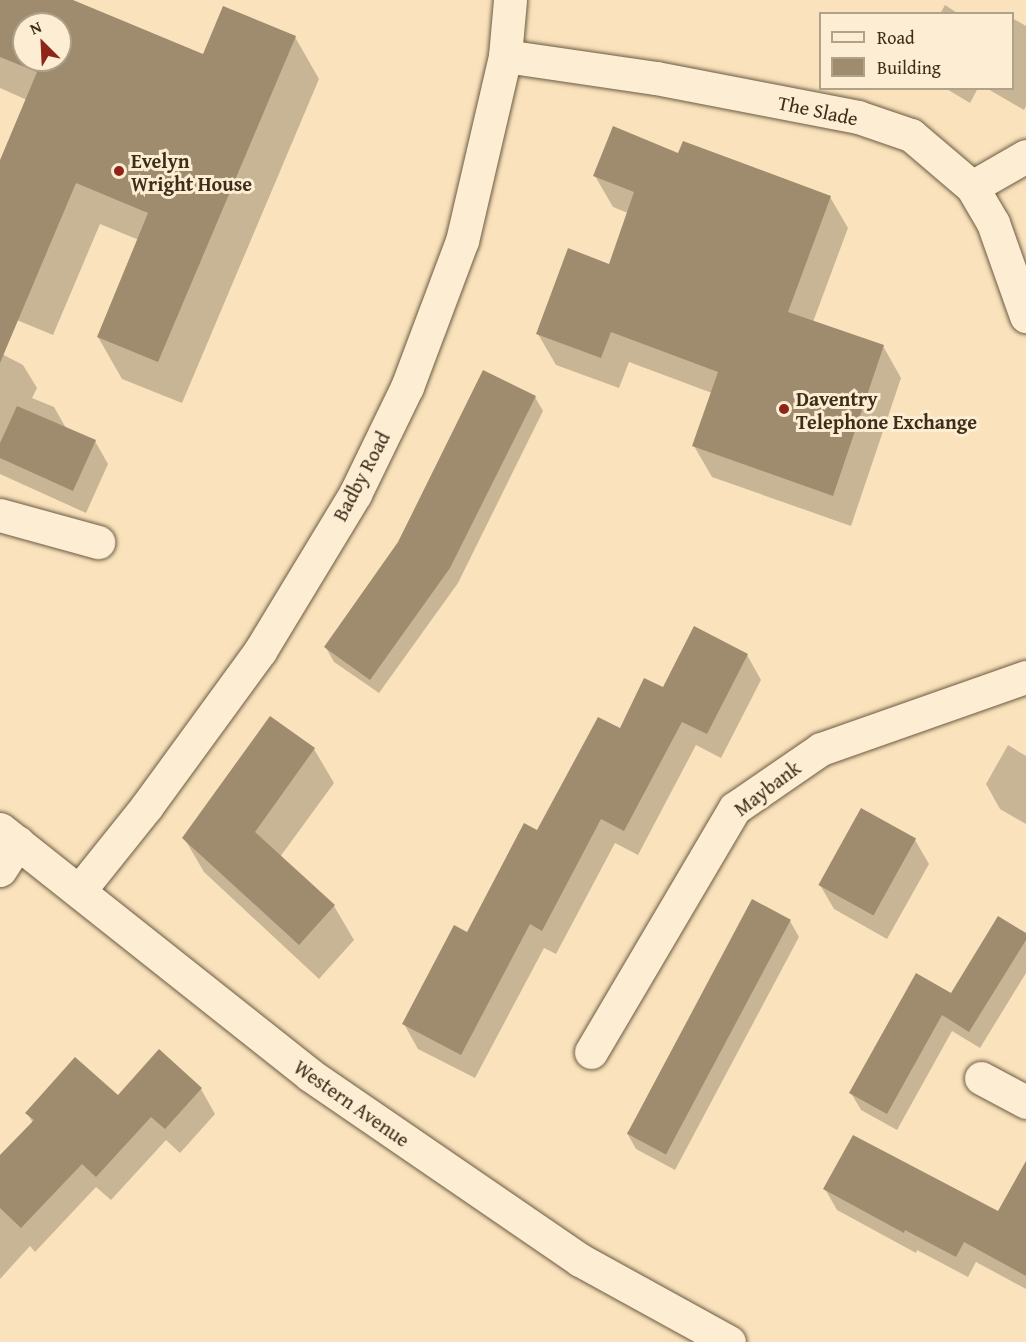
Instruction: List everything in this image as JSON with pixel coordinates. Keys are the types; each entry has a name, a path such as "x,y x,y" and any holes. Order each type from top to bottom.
{"street":[{"name":"Badby Road","path":"79,891 147,806 260,651 355,494 407,387 462,241 505,56 510,0"},
{"name":"The Slade","path":"505,56 656,78 858,117 911,135 972,187 993,223 1026,316"},
{"path":"972,187 1026,156"},
{"path":"0,515 98,542"},
{"name":"Maybank","path":"591,1052 735,808 821,749 1026,677"},
{"path":"0,870 9,836"},
{"name":"Western Avenue","path":"9,836 310,1075 580,1260 729,1342"},
{"path":"981,1078 1026,1102"}],"building":[{"name":"Evelyn Wright House","path":"0,0 73,0 203,54 223,6 296,36 158,362 97,337 148,213 76,183 0,363 0,160 37,72 72,72 72,12 12,12 12,62 0,57"},
{"path":"613,126 678,153 683,141 831,196 788,312 884,345 833,496 692,446 718,372 611,332 601,358 536,334 568,248 609,264 634,192 593,176"},
{"path":"483,370 536,396 450,568 370,680 324,647 398,542"},
{"path":"17,406 96,440 73,491 0,458 0,443"},
{"path":"694,626 748,654 707,734 682,722 624,831 601,819 542,931 530,924 461,1055 402,1024 454,925 467,932 524,823 537,830 598,717 620,728 644,678 663,687"},
{"path":"270,716 315,748 255,832 335,905 299,945 182,838"},
{"path":"861,808 916,839 873,916 818,885"},
{"path":"752,899 791,920 666,1155 627,1134"},
{"path":"998,916 1026,933 1026,940 969,1032 942,1015 887,1114 849,1093 916,973 951,993"},
{"path":"159,1049 202,1088 165,1129 151,1117 96,1177 82,1164 21,1228 0,1208 0,1155 34,1120 25,1113 75,1057 118,1095"},
{"path":"853,1135 998,1211 1026,1161 1026,1276 964,1242 956,1257 905,1230 904,1233 823,1189"}],"place":[{"name":"Evelyn Wright House","path":"119,171"},
{"name":"Daventry Telephone Exchange","path":"784,409"}]}
